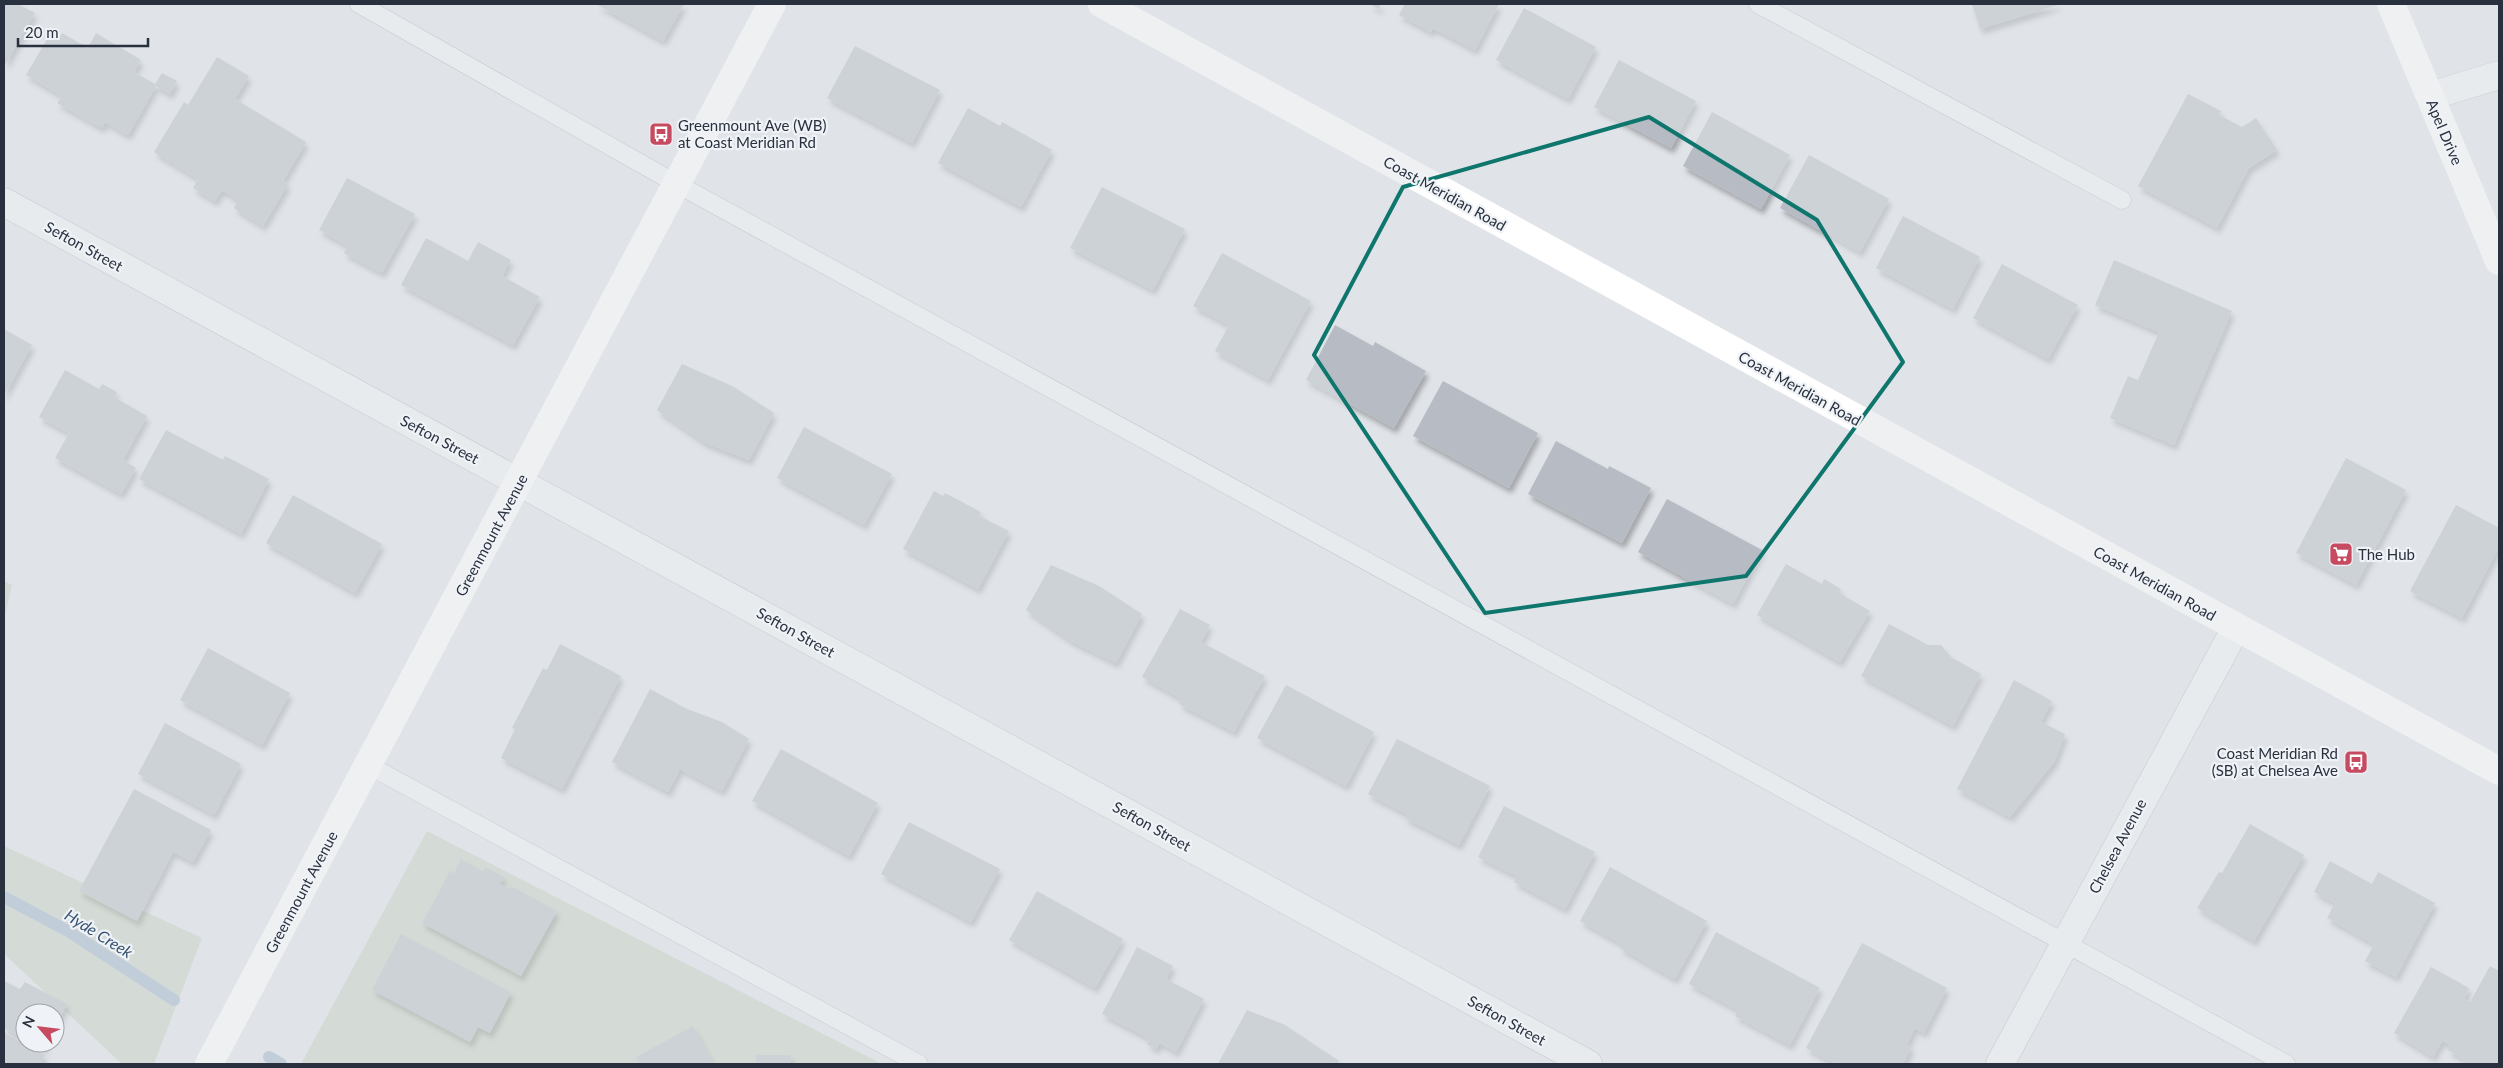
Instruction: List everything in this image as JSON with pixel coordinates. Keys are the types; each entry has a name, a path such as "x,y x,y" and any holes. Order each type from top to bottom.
{"main road":[{"name":"Greenmount Avenue","path":"209,1064 520,482 772,4"},
{"name":"Coast Meridian Road","path":"1102,4 2499,771"},
{"name":"Apel Drive","path":"2391,4 2499,261"}],"street":[{"path":"2430,96 2499,75"},
{"name":"Sefton Street","path":"4,202 1588,1064"},
{"name":"Chelsea Avenue","path":"2000,1064 2236,628"}],"lane":[{"path":"359,4 677,184 2286,1064"},
{"path":"1758,4 2122,200"},
{"path":"368,765 919,1064"}],"highlighted area":[{"path":"1649,117 1817,220 1903,362 1746,576 1485,613 1314,355 1403,187"}],"green space":[{"path":"4,581 12,585 4,621"},
{"path":"427,831 882,1064 301,1064"},
{"path":"4,846 202,938 154,1064 122,1064 65,1011 65,1003 57,1003 4,954"}],"building":[{"path":"4,4 18,4 35,13 5,65"},
{"path":"596,4 684,4 663,41"},
{"path":"1369,4 1381,4 1379,9"},
{"path":"1405,4 1499,4 1475,50 1433,28 1431,32 1399,15"},
{"path":"1972,4 2061,4 1980,29"},
{"path":"1524,8 1596,47 1568,99 1496,60"},
{"path":"62,33 88,48 96,33 141,60 134,72 155,84 162,73 177,81 170,94 156,86 128,135 105,122 102,128 57,103 62,96 26,75 50,34 59,39"},
{"path":"855,46 940,90 912,143 827,98"},
{"path":"217,57 249,76 235,99 306,142 283,181 288,184 263,226 234,208 238,200 222,190 215,201 193,188 198,179 154,152 184,102 188,105"},
{"path":"1619,60 1696,101 1671,148 1594,107"},
{"path":"2188,94 2221,111 2219,115 2242,127 2256,118 2277,150 2249,168 2217,228 2138,186"},
{"path":"968,108 1000,126 1002,122 1052,150 1021,207 938,163"},
{"path":"1712,112 1790,155 1761,209 1683,166"},
{"path":"1809,155 1889,199 1860,252 1780,208"},
{"path":"347,178 415,214 382,273 344,253 348,246 319,230"},
{"path":"1102,187 1185,229 1153,290 1070,248"},
{"path":"1903,216 1980,257 1953,309 1876,268"},
{"path":"426,238 468,261 478,242 511,260 502,276 540,297 513,345 401,285"},
{"path":"1222,253 1311,301 1268,380 1215,351 1229,325 1193,306"},
{"path":"2114,260 2232,311 2174,445 2110,418 2128,376 2138,380 2159,332 2095,305"},
{"path":"2002,264 2078,305 2048,359 1973,318"},
{"path":"1335,325 1373,346 1375,342 1426,371 1394,428 1306,380"},
{"path":"4,329 32,345 4,396"},
{"path":"682,364 732,386 774,413 749,460 705,443 657,410"},
{"path":"65,370 99,389 102,384 117,392 114,397 147,416 123,460 136,468 121,494 55,458 69,433 39,417"},
{"path":"1443,381 1538,433 1509,488 1413,436"},
{"path":"804,427 892,474 864,525 777,478"},
{"path":"166,430 223,460 225,456 269,479 241,534 139,479"},
{"path":"1556,441 1608,469 1609,466 1651,488 1622,543 1528,494"},
{"path":"2346,458 2406,490 2356,585 2296,553"},
{"path":"934,491 943,496 945,493 981,512 979,516 1009,531 978,589 903,549"},
{"path":"293,495 382,544 355,593 266,543"},
{"path":"1667,499 1762,550 1733,604 1638,552"},
{"path":"2456,505 2499,528 2499,547 2462,618 2410,591"},
{"path":"1786,564 1822,584 1824,579 1841,589 1839,593 1870,611 1840,662 1757,615"},
{"path":"1051,565 1099,586 1142,614 1116,663 1071,641 1026,610"},
{"path":"1180,609 1210,625 1201,642 1265,676 1234,732 1179,704 1182,699 1142,677"},
{"path":"1889,624 1928,645 1941,645 1951,657 1981,674 1953,726 1861,676"},
{"path":"560,644 621,676 562,789 501,758 515,729 512,728 543,668 547,670"},
{"path":"208,648 290,693 262,745 180,700"},
{"path":"2014,680 2052,701 2041,722 2065,734 2055,761 2010,817 1957,789"},
{"path":"1286,685 1374,732 1346,786 1257,738"},
{"path":"650,689 687,709 722,722 749,739 722,791 680,769 668,792 612,762"},
{"path":"165,723 241,764 214,815 138,774"},
{"path":"1397,739 1490,786 1459,845 1405,818 1407,814 1368,794"},
{"path":"781,749 878,803 849,856 752,801"},
{"path":"134,789 211,830 193,862 173,852 137,921 79,891"},
{"path":"1504,806 1595,852 1565,909 1514,882 1517,876 1478,857"},
{"path":"909,822 1000,869 971,922 881,874"},
{"path":"2250,824 2304,855 2254,941 2197,908 2219,872 2222,873"},
{"path":"461,859 483,871 485,867 504,877 500,884 510,889 511,886 557,911 521,976 422,923 450,871 454,873"},
{"path":"2330,861 2372,884 2378,872 2435,903 2396,977 2365,961 2374,944 2327,918 2335,903 2314,892"},
{"path":"1610,867 1707,921 1675,979 1620,948 1622,944 1580,921"},
{"path":"1037,891 1123,939 1095,988 1009,940"},
{"path":"1716,932 1820,988 1790,1045 1735,1016 1738,1010 1689,984"},
{"path":"401,934 511,992 490,1033 478,1027 470,1042 372,990"},
{"path":"1862,943 1947,988 1924,1033 1915,1028 1907,1045 1912,1047 1903,1064 1836,1064 1806,1048"},
{"path":"1137,947 1173,966 1166,979 1204,999 1176,1052 1160,1043 1156,1049 1147,1044 1150,1039 1102,1014"},
{"path":"2490,966 2499,971 2498,1064 2462,1064 2465,1060 2448,1050 2451,1045 2442,1041 2433,1057 2394,1033 2431,967 2469,988 2464,999 2470,1002"},
{"path":"4,981 20,989 25,982 67,1004 65,1008 65,1003 15,1003 15,1034 4,1028"},
{"path":"1247,1010 1285,1025 1339,1061 1337,1064 1218,1064"},
{"path":"693,1026 713,1064 640,1064 636,1057"},
{"path":"5,1033 15,1038 15,1053 41,1053 45,1055 40,1064 4,1064"},
{"path":"756,1055 791,1055 791,1064 756,1064"}],"waterway":[{"name":"Hyde Creek","path":"4,897 68,931 174,1000"},
{"name":"Hyde Creek","path":"269,1057 281,1064"}],"place":[{"name":"Greenmount Ave (WB) at Coast Meridian Rd","path":"661,134"},
{"name":"The Hub","path":"2341,554"},
{"name":"Coast Meridian Rd (SB) at Chelsea Ave","path":"2356,762"}]}
